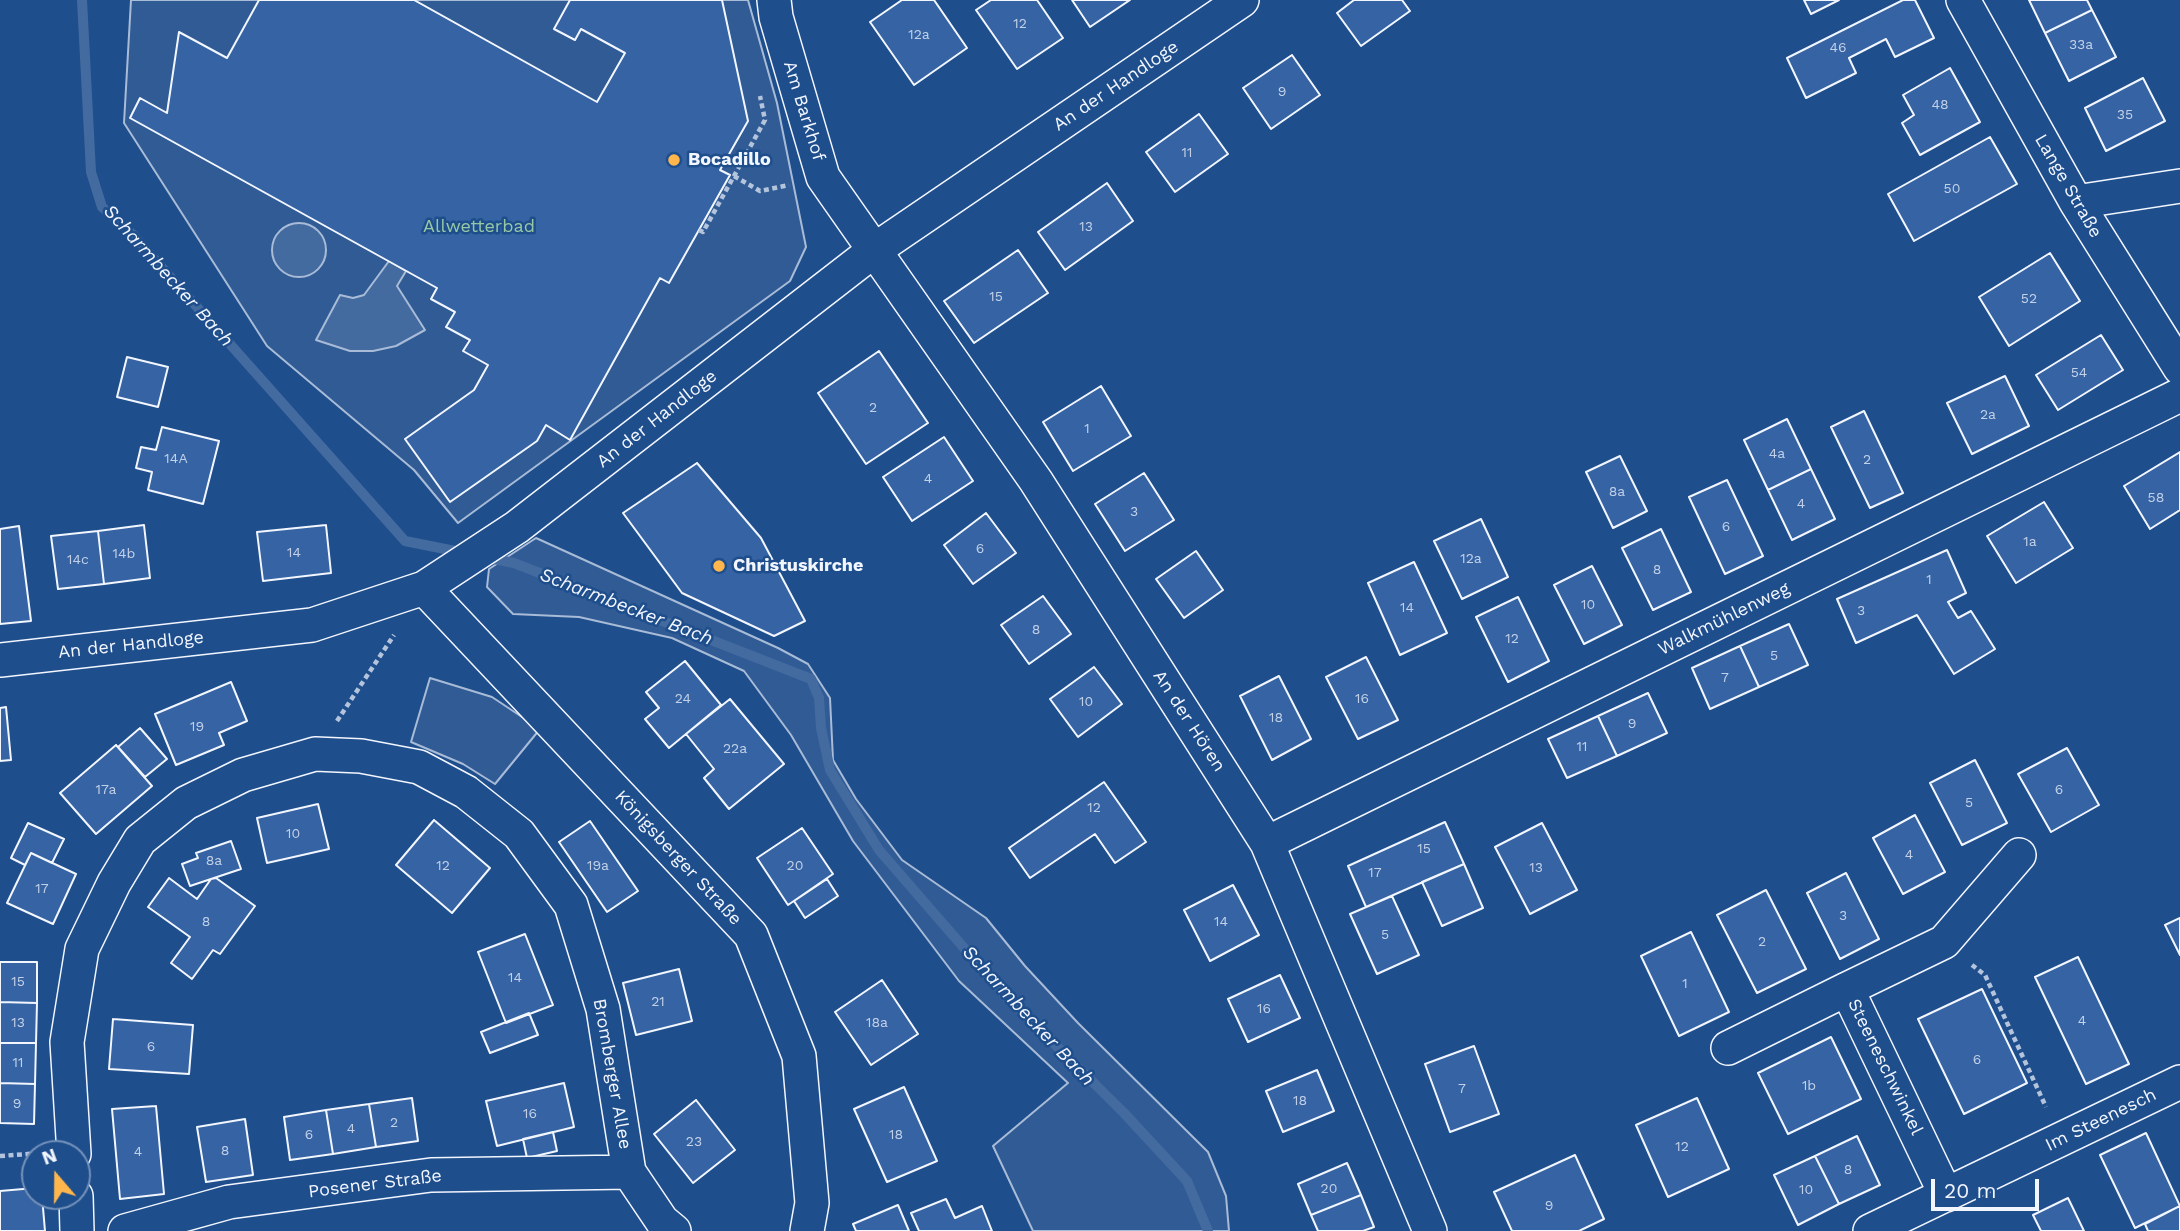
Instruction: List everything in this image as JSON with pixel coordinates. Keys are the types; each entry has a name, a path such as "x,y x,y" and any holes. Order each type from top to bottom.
{"street":[{"name":"Am Barkhof","path":"774,0 776,17 823,177 876,249"},
{"name":"An der Handloge","path":"0,660 312,625 435,581 517,527 876,249 1242,0"},
{"name":"Lange Straße","path":"1963,0 2076,202 2180,368"},
{"path":"2076,202 2180,186"},
{"name":"An der Hören","path":"876,249 1036,481 1267,843 1430,1231"},
{"name":"Walkmühlenweg","path":"1267,843 2180,395"},
{"name":"Königsberger Straße","path":"435,581 751,935 799,1056 812,1203 807,1231"},
{"name":"Bromberger Allee","path":"73,1140 67,1042 82,949 114,883 140,840 186,803 243,775 315,754 361,757 419,768 466,792 519,834 571,905 603,1009 629,1172 662,1220 674,1231"},
{"name":"Steeneschwinkel","path":"1947,1195 1847,989 1944,942 2020,856"},
{"path":"1728,1048 1847,989"},
{"name":"Im Steenesch","path":"1870,1231 2180,1082"},
{"name":"Posener Straße","path":"125,1231 229,1202 431,1175 629,1172"},
{"path":"77,1210 78,1231"}],"path":[{"path":"699,230 703,232 765,120 759,93"},
{"path":"734,176 760,191"},
{"path":"315,754 395,633"},
{"path":"1944,942 1985,975 2061,1140"}],"shaded area":[{"name":"Allwetterbad","path":"131,0 748,0 777,103 806,247 790,281 458,523 414,470 267,346 124,123"},
{"path":"299,223 318,231 326,250 318,269 299,277 280,269 272,250 280,231"},
{"path":"389,261 406,271 397,286 425,330 396,346 373,351 350,351 316,340 340,295 353,298 364,295"},
{"path":"536,538 808,664 830,698 833,760 856,799 902,860 986,918 1025,966 1078,1023 1208,1152 1226,1196 1229,1231 1033,1231 993,1146 1068,1083 959,981 853,841 791,735 744,671 672,638 579,617 513,614 487,587 489,569"},
{"path":"430,678 492,697 540,729 495,784 463,764 411,742"}],"building":[{"name":"Allwetterbad","path":"259,0 414,0 597,102 625,53 581,29 575,40 554,29 570,0 722,0 748,121 720,170 730,175 669,283 660,278 570,440 546,425 537,441 450,502 405,439 474,390 488,365 463,351 470,340 446,327 455,312 431,299 437,288 130,118 140,98 167,113 179,32 227,58"},
{"path":"902,0 934,0 967,48 914,85 870,22"},
{"path":"991,0 1037,0 1063,38 1017,69 976,10"},
{"path":"1072,0 1130,0 1090,27"},
{"path":"1354,0 1402,0 1410,11 1361,46 1337,13"},
{"path":"1804,0 1839,0 1811,14"},
{"path":"1903,0 1915,0 1934,38 1895,57 1886,39 1849,58 1856,73 1806,98 1787,58"},
{"path":"2029,0 2087,0 2092,10 2045,33"},
{"path":"2092,10 2116,57 2069,81 2045,33"},
{"path":"1292,55 1320,95 1271,129 1243,88"},
{"path":"1950,68 1980,122 1920,155 1902,123 1914,115 1903,95"},
{"path":"2143,78 2165,121 2106,151 2085,108"},
{"path":"1199,114 1228,154 1175,192 1146,152"},
{"path":"1990,137 2017,184 1914,241 1888,194"},
{"path":"1107,183 1133,221 1065,270 1038,232"},
{"path":"1018,250 1048,293 974,343 944,301"},
{"path":"2050,253 2080,301 2009,346 1979,297"},
{"path":"2101,335 2123,370 2058,410 2036,375"},
{"path":"879,351 928,423 866,464 818,393"},
{"path":"127,357 168,367 158,407 117,397"},
{"path":"2005,376 2029,426 1972,454 1947,403"},
{"path":"1101,386 1131,436 1073,471 1043,422"},
{"path":"1864,411 1903,493 1870,508 1831,427"},
{"path":"1787,419 1811,469 1768,490 1744,440"},
{"path":"162,427 219,441 203,504 148,490 152,472 136,468 141,447 156,450"},
{"path":"944,437 973,481 912,521 883,477"},
{"path":"2180,452 2180,510 2150,529 2124,486"},
{"path":"1620,456 1647,511 1613,528 1586,472"},
{"name":"Christuskirche","path":"697,463 761,538 805,621 774,636 682,593 623,513"},
{"path":"1811,469 1835,519 1792,540 1768,490"},
{"path":"1144,473 1174,520 1125,551 1095,504"},
{"path":"1727,480 1763,556 1725,574 1689,497"},
{"path":"2044,502 2073,548 2016,583 1987,536"},
{"path":"986,513 1016,553 973,584 944,545"},
{"path":"1481,519 1508,577 1462,599 1434,541"},
{"path":"144,525 150,578 104,584 98,531"},
{"path":"326,525 331,573 263,581 257,532"},
{"path":"19,526 31,621 0,624 0,529"},
{"path":"1661,529 1691,592 1653,610 1622,548"},
{"path":"98,531 104,584 58,589 51,536"},
{"path":"1947,550 1966,593 1948,602 1958,618 1971,611 1995,649 1954,674 1917,615 1856,643 1837,599"},
{"path":"1196,551 1223,590 1184,618 1156,579"},
{"path":"1414,562 1447,633 1400,655 1368,583"},
{"path":"1592,566 1622,625 1584,644 1554,585"},
{"path":"1043,596 1071,634 1029,664 1001,625"},
{"path":"1518,597 1549,661 1508,682 1476,617"},
{"path":"1789,624 1808,665 1759,687 1740,646"},
{"path":"1740,646 1759,687 1710,709 1692,668"},
{"path":"1366,657 1398,720 1358,739 1326,677"},
{"path":"685,661 721,705 669,748 645,719 659,708 646,692"},
{"path":"1094,667 1122,704 1078,737 1050,699"},
{"path":"1279,676 1311,739 1272,760 1240,696"},
{"path":"231,682 247,721 219,733 224,745 176,765 155,714"},
{"path":"1648,693 1667,733 1617,756 1598,716"},
{"path":"730,699 784,764 729,809 704,778 714,769 686,734"},
{"path":"6,707 11,760 0,761 0,708"},
{"path":"1598,716 1617,756 1567,778 1548,739"},
{"path":"140,728 167,759 145,777 118,747"},
{"path":"116,745 152,786 96,834 60,793"},
{"path":"2067,748 2099,805 2051,832 2018,774"},
{"path":"1975,760 2007,823 1962,845 1930,783"},
{"path":"1104,782 1146,842 1115,863 1095,834 1030,878 1009,848"},
{"path":"318,804 329,849 267,863 257,818"},
{"path":"1915,815 1945,872 1903,894 1873,838"},
{"path":"434,820 490,868 452,913 396,865"},
{"path":"590,821 638,891 607,912 559,842"},
{"path":"1445,822 1464,864 1366,907 1348,866"},
{"path":"28,823 64,839 52,863 31,853 25,865 11,858"},
{"path":"1542,823 1577,890 1530,914 1495,847"},
{"path":"802,828 833,874 788,905 757,858"},
{"path":"231,841 241,869 190,886 182,864 198,858 196,853"},
{"path":"31,853 76,874 53,924 7,903"},
{"path":"1464,864 1483,908 1442,926 1422,882"},
{"path":"1846,873 1879,939 1840,959 1807,893"},
{"path":"169,878 197,899 211,879 216,878 255,906 220,954 213,950 192,979 171,963 190,937 148,907"},
{"path":"827,879 838,896 805,918 794,901"},
{"path":"1233,885 1259,935 1210,961 1184,910"},
{"path":"1766,890 1806,969 1757,993 1717,915"},
{"path":"1392,896 1419,955 1377,974 1350,914"},
{"path":"2180,918 2180,955 2165,925"},
{"path":"1691,932 1729,1012 1679,1036 1641,956"},
{"path":"525,934 553,1005 506,1023 478,952"},
{"path":"2078,957 2129,1064 2086,1084 2035,977"},
{"path":"0,962 37,962 37,1003 0,1002"},
{"path":"679,969 692,1021 636,1035 623,983"},
{"path":"1280,975 1300,1018 1248,1042 1228,999"},
{"path":"882,980 918,1034 871,1065 835,1012"},
{"path":"1982,989 2027,1083 1964,1114 1918,1019"},
{"path":"0,1002 37,1003 36,1043 0,1043"},
{"path":"529,1013 538,1035 490,1053 481,1032"},
{"path":"113,1019 193,1025 189,1074 109,1069"},
{"path":"1831,1037 1861,1099 1788,1134 1758,1073"},
{"path":"0,1043 36,1043 35,1084 0,1083"},
{"path":"1474,1046 1499,1114 1450,1132 1425,1064"},
{"path":"1317,1070 1334,1111 1283,1132 1266,1091"},
{"path":"0,1083 35,1084 34,1124 0,1123"},
{"path":"564,1083 574,1127 497,1146 486,1101"},
{"path":"904,1087 937,1161 887,1182 854,1109"},
{"path":"412,1098 418,1141 376,1147 369,1104"},
{"path":"1697,1098 1729,1169 1668,1197 1636,1125"},
{"path":"696,1100 735,1150 693,1183 654,1134"},
{"path":"369,1104 376,1147 333,1154 326,1110"},
{"path":"156,1106 164,1194 120,1199 112,1109"},
{"path":"326,1110 333,1154 290,1160 284,1117"},
{"path":"245,1119 253,1175 206,1182 197,1127"},
{"path":"553,1132 557,1151 527,1158 523,1139"},
{"path":"2146,1133 2180,1206 2135,1228 2100,1155"},
{"path":"1857,1136 1880,1185 1839,1204 1815,1156"},
{"path":"1575,1155 1604,1219 1579,1231 1512,1231 1494,1192"},
{"path":"1815,1156 1839,1204 1798,1225 1774,1175"},
{"path":"1347,1163 1361,1195 1311,1215 1298,1184"},
{"path":"21,1189 21,1210 43,1210 45,1231 0,1231 0,1191"},
{"path":"1361,1195 1374,1227 1363,1231 1318,1231 1311,1215"},
{"path":"2068,1198 2084,1231 2041,1231 2033,1215"},
{"path":"946,1199 955,1218 982,1206 992,1231 919,1231 911,1213"},
{"path":"898,1205 909,1231 856,1231 853,1224"},
{"path":"2180,1206 2180,1231 2148,1231 2145,1224"}],"waterway":[{"name":"Scharmbecker Bach","path":"82,0 91,172 102,207 133,235 405,541 465,553"},
{"name":"Scharmbecker Bach","path":"484,557 514,563 811,679 819,698 821,728 830,770 879,850 1004,994 1124,1113 1187,1181 1208,1231"}],"place":[{"name":"Bocadillo","path":"674,160"},
{"name":"Christuskirche","path":"719,566"}]}
